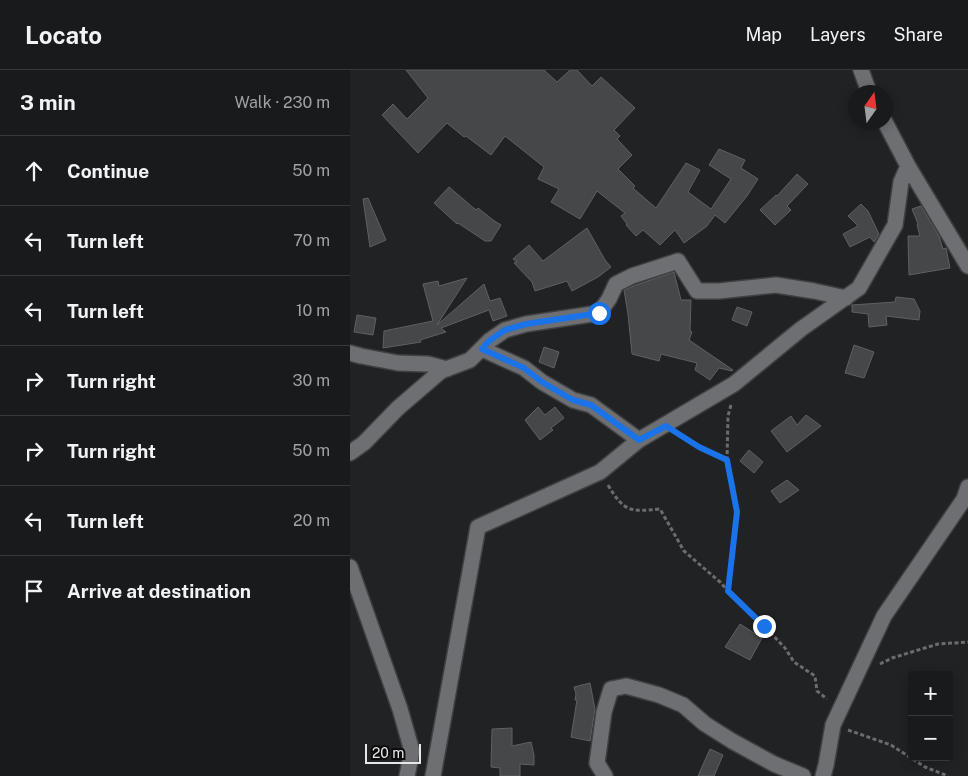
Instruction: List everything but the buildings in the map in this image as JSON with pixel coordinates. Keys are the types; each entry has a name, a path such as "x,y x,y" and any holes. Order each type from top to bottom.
{"street":[{"path":"861,70 866,85"},
{"path":"889,130 908,166 968,266"},
{"path":"434,776 478,527 600,472 639,440 666,426 734,384 801,328 859,288 895,225 901,182 908,166"},
{"path":"350,453 364,443 398,408 442,370 470,360 489,341 505,330 526,324 599,313 609,299 616,284 632,276 678,261 697,291 719,291 776,285 846,298"},
{"path":"482,349 524,368 542,382 573,400 591,405 639,440"},
{"path":"350,353 398,363 428,364 447,369"},
{"path":"823,776 833,725 884,616 964,499 968,487"},
{"path":"350,567 400,709 412,751 407,776"},
{"path":"605,776 597,764 604,712 611,689 626,686 659,695 683,705 705,724 732,741 774,764 803,776"}],"path":[{"path":"728,591 737,512 727,460 728,416 734,384"},
{"path":"666,426 699,447 727,460"},
{"path":"600,472 612,492 627,509 639,511 660,509 684,551 720,582 764,626 785,648 794,662 815,676 817,691 826,699 841,706"},
{"path":"856,674 892,658 938,644 968,642"},
{"path":"833,725 891,745 925,767 948,776"}],"route":[{"path":"599,313 526,324 505,330 489,341 482,349 524,368 542,382 573,400 591,405 639,440 666,426 699,447 727,460 737,512 728,591 764,626"}]}
